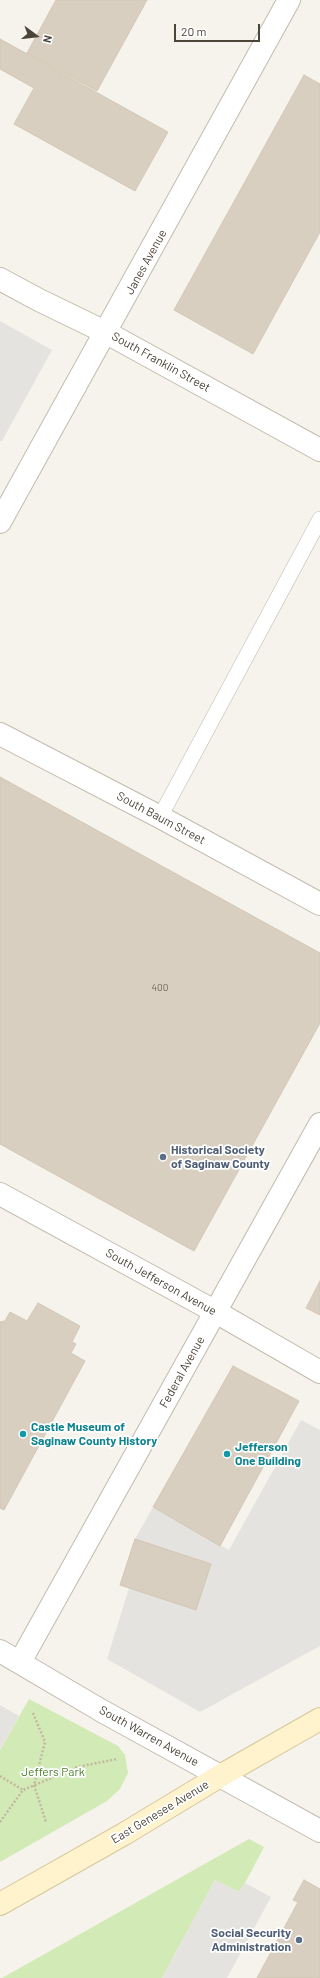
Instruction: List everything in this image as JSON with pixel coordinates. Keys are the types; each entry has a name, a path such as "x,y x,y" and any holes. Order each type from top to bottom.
{"main road":[{"name":"East Genesee Avenue","path":"0,1904 124,1834 220,1776 320,1719"}],"street":[{"name":"Janes Avenue","path":"0,522 107,332 289,0"},
{"name":"South Franklin Street","path":"0,279 38,300 107,332 320,450"},
{"name":"South Baum Street","path":"0,734 160,817 320,904"},
{"name":"Federal Avenue","path":"20,1662 320,1124"},
{"name":"South Jefferson Avenue","path":"0,1194 216,1312 320,1372"},
{"name":"South Warren Avenue","path":"0,1651 102,1711 320,1831"}],"lane":[{"path":"160,817 320,519"}],"path":[{"path":"33,1713 45,1742 34,1785 46,1822"},
{"path":"0,1822 23,1790 77,1767 117,1758"},
{"path":"0,1776 23,1790"}],"green space":[{"name":"Jeffers Park","path":"29,1699 118,1746 125,1755 128,1773 120,1789 107,1801 0,1862 0,1750"},
{"path":"249,1839 264,1847 245,1883 239,1892 215,1880 162,1978 2,1978"}],"shaded area":[{"path":"0,321 52,350 2,441 0,441"},
{"path":"301,1420 320,1430 320,1646 200,1712 107,1659 129,1588 120,1585 135,1539 153,1507 229,1550"},
{"path":"0,1705 19,1716 0,1750"},
{"path":"215,1880 239,1892 245,1883 271,1897 227,1978 162,1978"}],"building":[{"path":"56,0 147,0 97,91 27,53"},
{"path":"0,39 168,132 135,191 14,124 34,88 0,69"},
{"path":"304,75 320,84 320,232 253,354 174,310"},
{"path":"0,777 320,953 320,1023 194,1251 0,1144"},
{"path":"320,1281 320,1315 306,1308"},
{"name":"Castle Museum of Saginaw County History","path":"38,1303 80,1326 72,1342 76,1344 71,1353 85,1361 4,1510 0,1508 0,1322 5,1321 10,1312 27,1321"},
{"name":"Jefferson One Building","path":"233,1366 299,1401 220,1546 153,1507"},
{"path":"135,1539 211,1564 196,1610 120,1585"},
{"name":"Social Security Administration","path":"304,1880 320,1889 320,1978 257,1978 298,1902 293,1900"}],"place":[{"name":"Historical Society of Saginaw County","path":"163,1157"},
{"name":"Castle Museum of Saginaw County History","path":"23,1434"},
{"name":"Jefferson One Building","path":"227,1454"},
{"name":"Social Security Administration","path":"299,1940"}]}
